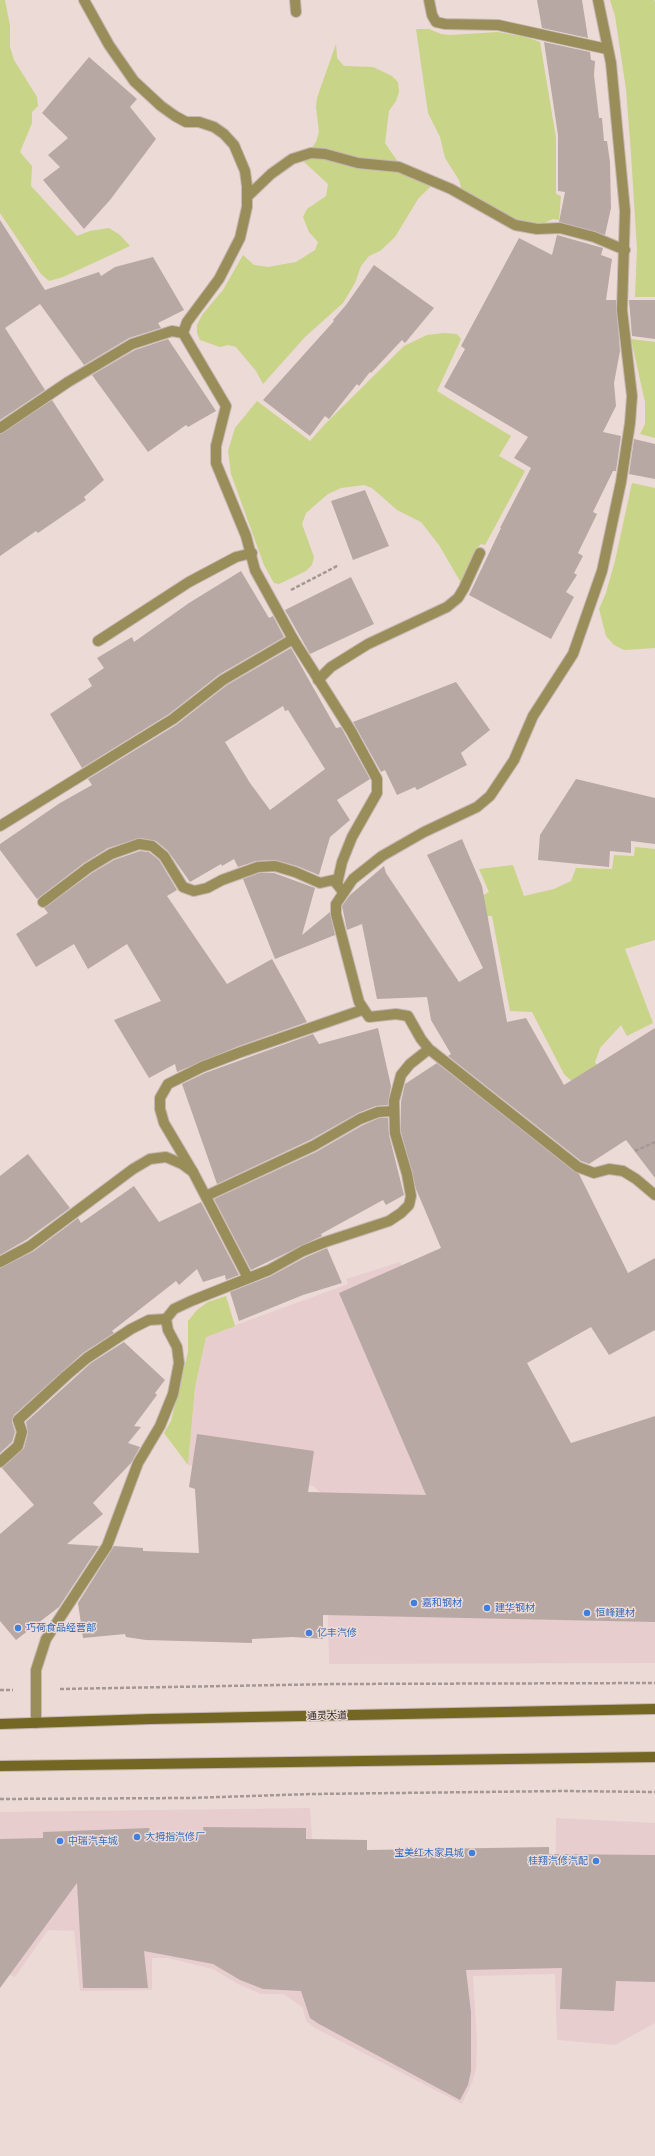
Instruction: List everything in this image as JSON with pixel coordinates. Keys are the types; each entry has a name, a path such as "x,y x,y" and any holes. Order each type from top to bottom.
{"main road":[{"name":"通灵大道","path":"0,1724 655,1710"},
{"path":"0,1766 655,1757"}],"street":[{"path":"84,0 109,45 134,81 147,95 160,106 186,122 199,122 214,127 234,145 244,171 248,196 241,232 234,251 219,280 187,322 183,333"},
{"path":"295,0 296,12"},
{"path":"429,0 432,15 436,22 445,24 498,24 607,49"},
{"path":"340,888 382,856 424,832 477,807 490,796 514,760 533,716 573,654 602,572 621,482 629,429 632,396 622,310 622,269 625,250 625,211 611,64 598,0"},
{"path":"248,196 271,174 292,159 311,153 325,154 358,163 400,167 451,189 515,225 537,229 560,228 594,237 625,250"},
{"path":"0,428 68,382 132,344 172,331 183,333 226,406 216,446 216,463 252,553 255,570 293,639 363,750 377,779 377,793 352,836 342,862 340,888 336,904 336,914 362,1010 369,1017 396,1014 408,1016 420,1039 430,1049 578,1167 594,1173 609,1169 623,1172 636,1179 655,1195"},
{"path":"98,641 189,582 236,557 252,553"},
{"path":"318,680 331,667 368,644 447,607 458,598 480,554"},
{"path":"0,826 174,719 223,680 293,639"},
{"path":"43,902 88,868 111,854 139,844 152,846 164,856 183,887 194,892 258,867 275,866 295,872 320,883 332,880 340,888"},
{"path":"248,1278 206,1196 164,1123 160,1109 160,1098 168,1084 202,1067 362,1010"},
{"path":"0,1462 18,1446 22,1432 18,1420 86,1358 131,1329 149,1320 166,1319 174,1309 248,1278 325,1242 389,1221 408,1205 410,1192 395,1134 394,1101 401,1075 410,1064 430,1049"},
{"path":"206,1196 313,1146 360,1119 378,1112 394,1111"},
{"path":"0,1262 30,1246 133,1169 150,1159 166,1157 182,1164 192,1172"},
{"path":"36,1723 36,1670 46,1640 107,1546 138,1463 160,1426 173,1394 179,1363 177,1347 168,1330 166,1319"}],"path":[{"path":"269,597 286,592 339,565"},
{"path":"0,1690 335,1684 655,1683"},
{"path":"0,1799 189,1798 312,1794 564,1791 655,1792"}],"shaded area":[{"path":"400,1262 490,1471 655,1491 655,1663 329,1664 326,1501 322,1494 313,1486 188,1465 195,1387 206,1336 348,1284 346,1279"},
{"path":"310,1808 316,1895 555,1929 556,1818 655,1823 655,2023 615,2045 557,2040 555,1974 473,1976 477,2042 476,2069 472,2083 462,2104 315,2028 306,2021 303,2008 284,1994 261,1994 238,1984 213,1969 168,1958 152,1958 152,1990 80,1991 74,1931 48,1930 15,1977 0,1972 0,1812"}],"green space":[{"path":"0,0 5,0 10,26 10,47 14,60 37,97 38,106 32,112 32,123 20,152 32,166 31,186 77,236 90,231 109,228 120,235 130,246 63,277 49,281 41,274 0,213"},
{"path":"610,0 654,0 655,2 655,297 635,297 637,249 626,89 615,16"},
{"path":"416,29 429,29 441,34 450,35 498,32 526,37 540,42 556,138 556,194 561,196 559,220 553,219 540,225 518,222 462,191 459,180 445,158 440,137 428,113"},
{"path":"336,44 337,58 344,66 373,67 392,76 398,82 399,92 396,101 389,111 385,143 398,162 373,162 311,149 316,142 319,132 316,107 317,98"},
{"path":"318,157 365,169 397,170 431,186 418,199 395,237 380,251 369,256 361,266 355,283 343,303 305,337 263,384 256,371 236,347 228,345 220,347 200,340 197,333 197,325 202,315 223,290 243,255 254,265 268,267 296,262 315,250 318,242 309,232 303,217 307,209 326,196 328,184 302,160"},
{"path":"444,333 457,334 461,339 437,391 511,436 499,456 525,471 485,545 481,544 476,549 459,587 460,581 439,545 421,522 397,510 372,488 364,485 341,488 328,494 306,513 302,524 314,557 312,565 306,571 279,584 274,583 264,565 231,474 228,451 235,428 257,401 310,441 325,424 404,346 427,335"},
{"path":"631,339 655,342 655,438 640,434 645,424 645,402"},
{"path":"632,483 655,488 655,648 624,650 614,645 606,636 599,609 606,593 615,561"},
{"path":"635,847 655,849 655,940 625,949 653,1023 627,1036 621,1025 600,1048 595,1062 601,1075 580,1089 564,1074 532,1012 510,1011 492,916 479,916 472,901 489,892 479,869 513,865 524,896 554,889 571,881 576,868 612,869 614,855 634,856"},
{"path":"226,1296 235,1326 206,1337 195,1387 188,1465 164,1433 171,1421 188,1352 188,1321 197,1310 208,1302"}],"building":[{"path":"537,0 582,0 588,38 542,28"},
{"path":"544,42 590,52 591,60 595,61 594,75 599,118 602,118 604,141 607,141 610,162 611,208 605,235 559,222 565,192 558,191 558,135"},
{"path":"89,57 137,99 130,107 156,139 110,200 84,229 43,180 60,167 48,155 68,138 42,113"},
{"path":"0,220 45,290 99,272 101,276 115,267 153,257 184,310 158,323 161,328 129,338 84,365 40,304 5,328 45,390 0,420"},
{"path":"557,235 603,248 601,255 612,259 606,300 616,300 620,351 614,383 616,406 603,432 621,436 616,471 613,471 593,512 597,514 578,553 583,556 574,573 577,575 566,592 574,597 551,639 469,595 500,528 531,468 514,458 528,437 444,387 465,349 461,346 519,238 552,255"},
{"path":"374,265 434,308 405,343 402,340 371,373 370,372 359,386 357,384 329,419 325,416 310,436 263,400 334,321 333,320 346,305"},
{"path":"629,300 655,300 655,339 632,336"},
{"path":"168,339 216,411 188,427 186,425 148,452 92,375 135,350"},
{"path":"52,400 104,480 84,497 86,500 38,533 36,531 0,556 0,434"},
{"path":"634,439 655,444 655,479 629,474"},
{"path":"365,490 389,546 353,560 331,501"},
{"path":"241,571 269,618 273,616 284,637 220,674 169,714 82,768 50,714 92,686 88,679 104,668 97,658 132,637 134,642 189,603"},
{"path":"351,577 374,624 310,654 285,610"},
{"path":"291,648 336,728 341,727 370,779 337,800 350,820 330,837 319,875 297,866 275,860 256,861 238,867 234,859 222,866 221,864 190,882 168,851 156,841 140,838 108,848 84,863 37,899 0,850 0,844 60,803 92,785 88,779 176,725 227,685","holes":["283,706 285,711 288,710 325,769 270,810 250,783 225,742"]},
{"path":"456,682 490,730 461,753 467,765 417,790 415,787 397,795 385,770 381,772 353,722"},
{"path":"576,779 655,798 655,844 631,841 631,853 610,851 609,867 538,860 540,835"},
{"path":"462,839 482,886 507,1022 526,1018 564,1085 655,1028 655,1178 626,1140 589,1164 581,1161 448,1056 451,1054 431,1020 427,997 377,999 362,924 347,930 342,906 350,895 384,866 386,873 459,982 483,968 427,855"},
{"path":"140,851 149,852 159,860 177,890 167,896 227,984 272,959 307,1022 239,1046 177,1072 175,1064 149,1078 114,1020 161,1001 127,944 88,969 74,944 36,967 16,934 48,913 44,908 92,873 114,860"},
{"path":"259,873 274,873 315,888 302,935 330,912 335,935 275,959 243,879"},
{"path":"378,1028 391,1086 388,1105 376,1106 358,1113 310,1140 217,1184 182,1084 205,1073 313,1034 319,1044"},
{"path":"437,1063 579,1174 628,1273 655,1258 655,1330 609,1355 591,1327 527,1363 571,1443 655,1416 655,1622 323,1615 323,1639 292,1637 252,1639 252,1643 146,1640 126,1637 125,1634 83,1638 78,1603 114,1546 143,1548 143,1551 199,1553 195,1489 189,1487 197,1434 314,1451 308,1492 426,1495 339,1293 441,1248 416,1189 401,1132 401,1102 405,1084"},
{"path":"379,1118 388,1118 389,1135 404,1195 386,1205 383,1200 321,1234 322,1236 251,1270 214,1199 316,1152 363,1125"},
{"path":"28,1154 70,1208 26,1240 0,1255 0,1176"},
{"path":"134,1186 159,1222 201,1202 239,1275 226,1280 225,1275 203,1282 197,1269 179,1285 176,1281 112,1331 114,1333 83,1353 14,1415 12,1422 15,1432 12,1442 0,1453 0,1268 34,1251 78,1218 81,1223"},
{"path":"327,1248 342,1283 303,1295 239,1321 230,1292 271,1276 306,1257"},
{"path":"124,1342 165,1380 155,1393 157,1395 134,1426 141,1427 128,1443 140,1447 131,1463 93,1503 103,1514 67,1544 99,1546 59,1607 16,1640 0,1621 0,1534 34,1505 2,1468 24,1448 28,1433 26,1422 91,1363"},
{"path":"203,1827 306,1828 306,1839 367,1840 367,1850 549,1847 549,1854 655,1855 655,1982 616,1981 614,2011 560,2009 562,1968 466,1970 471,2012 471,2071 468,2085 460,2100 310,2018 301,1991 263,1989 240,1980 213,1964 144,1951 148,1988 83,1988 77,1883 0,1988 0,1839 43,1838 43,1832 149,1828 151,1834 204,1834"}],"place":[{"name":"嘉和钢材","path":"414,1603"},
{"name":"建华钢材","path":"487,1608"},
{"name":"恒峰建材","path":"587,1613"},
{"name":"巧荷食品经营部","path":"18,1628"},
{"name":"亿丰汽修","path":"309,1633"},
{"name":"大拇指汽修厂","path":"137,1837"},
{"name":"中瑞汽车城","path":"60,1841"},
{"name":"宝美红木家具城","path":"472,1853"},
{"name":"桂翔汽修汽配","path":"596,1861"}]}
